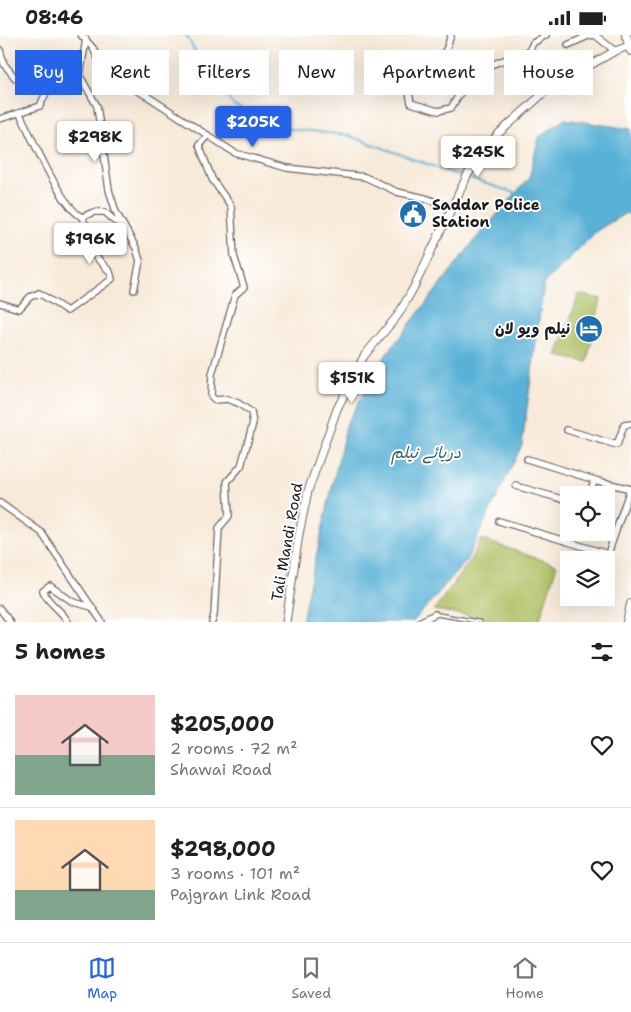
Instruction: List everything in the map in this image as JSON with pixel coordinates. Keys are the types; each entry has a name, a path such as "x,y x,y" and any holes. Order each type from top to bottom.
{"main road":[{"path":"626,35 630,49"},
{"path":"627,622 631,604"}],"street":[{"path":"451,35 446,50 435,66 422,67 410,76 409,92 411,103 438,111 451,108 469,78 482,68 529,51 532,43 546,35"},
{"path":"568,45 595,35 615,51 630,49"},
{"path":"82,56 84,37"},
{"path":"84,37 93,48 106,75 147,96 236,153 287,168 365,177 396,192 426,197 452,205"},
{"path":"0,50 4,64 15,78"},
{"name":"Tali Mandi Road","path":"286,622 299,534 308,491 337,409 364,356 398,315 427,264 452,205 468,174 488,145 524,109 547,90 615,51"},
{"path":"82,80 97,106 109,190 116,211 140,261 134,290"},
{"path":"0,119 40,107 45,95"},
{"path":"20,114 66,201 76,215 82,217 94,212 106,212 126,231"},
{"path":"208,135 199,145 212,179 231,206 234,256 244,287 235,295 212,375 211,396 215,400 227,399 238,403 250,412 253,423 241,466 226,482 229,516 219,528 212,622"},
{"path":"0,303 19,309 30,297 39,293 49,297 67,311 112,279 110,272 96,257 82,217"},
{"path":"567,430 617,445 624,425 631,424"},
{"path":"527,459 594,480 631,489 609,551"},
{"path":"592,486 594,480"},
{"path":"516,486 560,498"},
{"path":"0,503 42,532 102,622"},
{"path":"499,521 589,551"},
{"path":"68,622 64,615 47,602 43,591 50,586 73,602 92,607"},
{"path":"0,609 10,622"},
{"path":"419,622 435,614"}],"lane":[{"path":"435,614 480,622"}],"green space":[{"path":"579,294 601,299 587,362 557,356"},
{"path":"481,539 557,565 539,622 505,622 434,610 469,562"}],"water":[{"name":"دریائے نیلم","path":"565,119 631,129 631,215 626,213 598,230 544,283 522,445 466,561 413,622 302,622 347,422 386,355 474,241 529,178 539,137"}],"waterway":[{"path":"186,35 199,58 233,105 281,128 347,135 463,177"},
{"path":"468,178 518,194"}],"place":[{"name":"Saddar Police Station","path":"413,214"},
{"name":"نیلم ویو لان","path":"589,329"}]}
